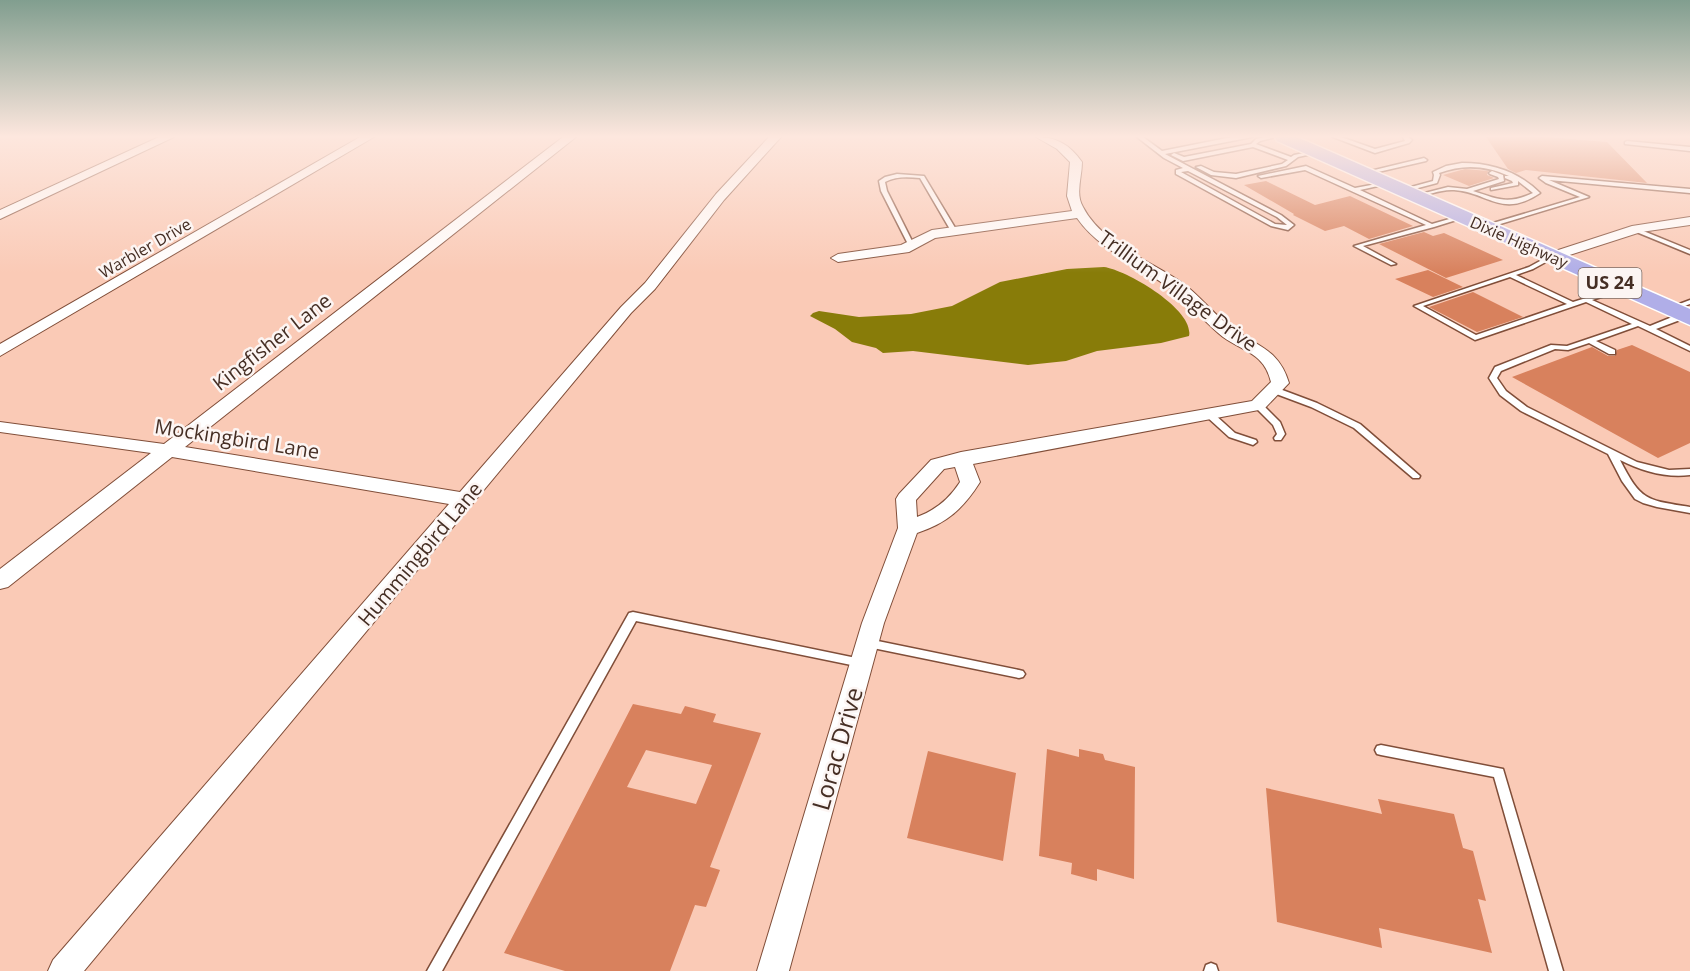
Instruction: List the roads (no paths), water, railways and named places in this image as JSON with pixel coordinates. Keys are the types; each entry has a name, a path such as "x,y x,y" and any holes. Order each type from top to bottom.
{"main road":[{"name":"Dixie Highway","path":"1362,182 1401,190 1551,257 1684,311"}],"street":[{"path":"0,215 70,182"},
{"name":"Warbler Drive","path":"0,351 290,182"},
{"name":"Kingfisher Lane","path":"0,581 512,182"},
{"name":"Hummingbird Lane","path":"64,971 467,500 626,310 650,286 733,182"},
{"name":"Trillium Village Drive","path":"1073,182 1072,190 1076,206 1099,235 1173,283 1206,309 1228,332 1271,359 1278,367 1280,383 1274,390"},
{"path":"838,258 904,249 932,234 1081,214"},
{"path":"1551,257 1636,230 1667,222 1690,221"},
{"path":"961,458 970,482 962,495 949,512 937,519 908,528 906,499 938,464 961,458 1258,405 1274,390"},
{"name":"Mockingbird Lane","path":"0,427 168,450 467,500"},
{"name":"Lorac Drive","path":"773,971 873,623 908,528"}],"lane":[{"path":"882,182 884,191 911,246"},
{"path":"925,182 954,231"},
{"path":"1195,182 1273,225 1288,228 1291,225 1213,182"},
{"path":"1220,186 1238,182"},
{"path":"1361,182 1431,226"},
{"path":"1401,190 1434,182"},
{"path":"1448,182 1501,203 1537,193 1526,182"},
{"path":"1401,190 1449,188 1463,190 1499,182"},
{"path":"1474,194 1516,184 1515,182"},
{"path":"1485,227 1586,197 1552,182"},
{"path":"1595,182 1690,190"},
{"path":"1393,264 1358,246 1463,218"},
{"path":"1636,230 1690,252"},
{"path":"1551,257 1531,268 1417,306 1475,338 1624,288"},
{"path":"1510,275 1573,304"},
{"path":"1586,300 1690,349"},
{"path":"1650,329 1684,311"},
{"path":"1638,324 1568,348 1554,347 1498,369 1493,378 1503,393 1524,409 1634,464 1651,470 1680,474 1690,472"},
{"path":"1590,341 1611,352"},
{"path":"1274,390 1314,405 1357,426 1416,476"},
{"path":"1258,405 1278,424 1281,434 1278,438"},
{"path":"1210,415 1233,435 1253,442"},
{"path":"1611,452 1632,493 1642,501 1690,510"},
{"path":"434,971 633,616 865,653 1019,674"},
{"path":"1381,750 1499,772 1556,971"}]}
